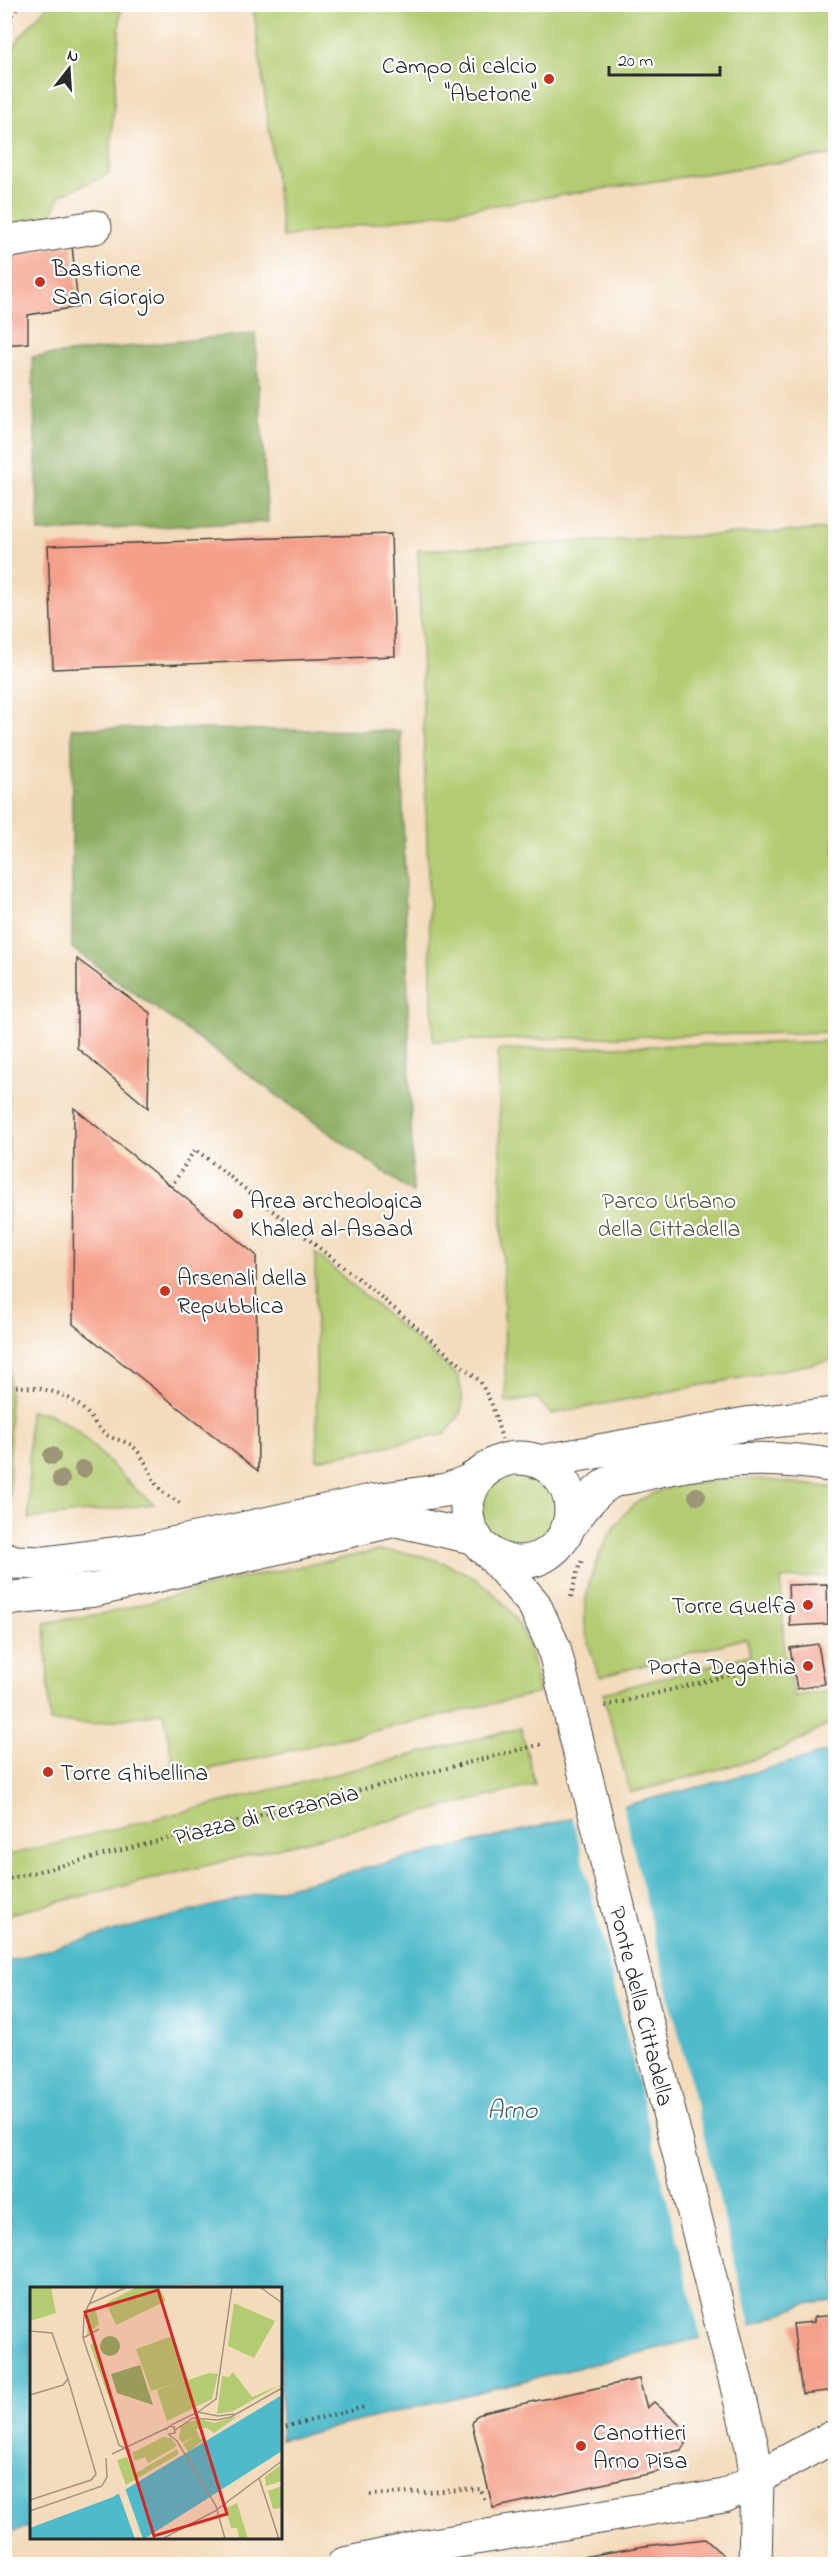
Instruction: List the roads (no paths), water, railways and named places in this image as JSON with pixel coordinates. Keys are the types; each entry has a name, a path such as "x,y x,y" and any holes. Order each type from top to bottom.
{"main road":[{"path":"4,242 95,227"},
{"path":"490,1457 540,1462 746,1424 836,1414"},
{"path":"482,1545 468,1517 468,1500 474,1484 490,1457"},
{"path":"4,1558 23,1563 45,1563 149,1549 376,1500 446,1490 467,1482 490,1457"},
{"path":"11,1597 95,1590 396,1520 482,1545 509,1561 522,1562 536,1559 556,1546 592,1497 607,1484 655,1470 717,1462 769,1458 793,1459 836,1466"},
{"path":"540,1462 554,1472 567,1489 571,1506 568,1527"},
{"name":"Ponte della Cittadella","path":"482,1545 525,1591 548,1632 566,1690 591,1800 736,2385 757,2480 755,2565"},
{"path":"344,2565 422,2547 724,2496 757,2480 785,2461 836,2436"}],"water":[{"name":"Arno","path":"835,1750 835,2301 805,2304 750,2326 282,2440 282,2287 30,2287 30,2527 5,2534 5,1962 212,1906 732,1778"}],"place":[{"name":"Campo di calcio \"Abetone\"","path":"549,79"},
{"name":"Bastione San Giorgio","path":"40,282"},
{"name":"Area archeologica Khaled al-Asaad","path":"238,1214"},
{"name":"Arsenali della Repubblica","path":"165,1291"},
{"name":"Torre Guelfa","path":"808,1605"},
{"name":"Porta Degathia","path":"808,1666"},
{"name":"Torre Ghibellina","path":"48,1772"},
{"name":"Canottieri Arno Pisa","path":"581,2446"}],"park label":[{"name":"Parco Urbano della Cittadella","path":"669,1214"}]}
